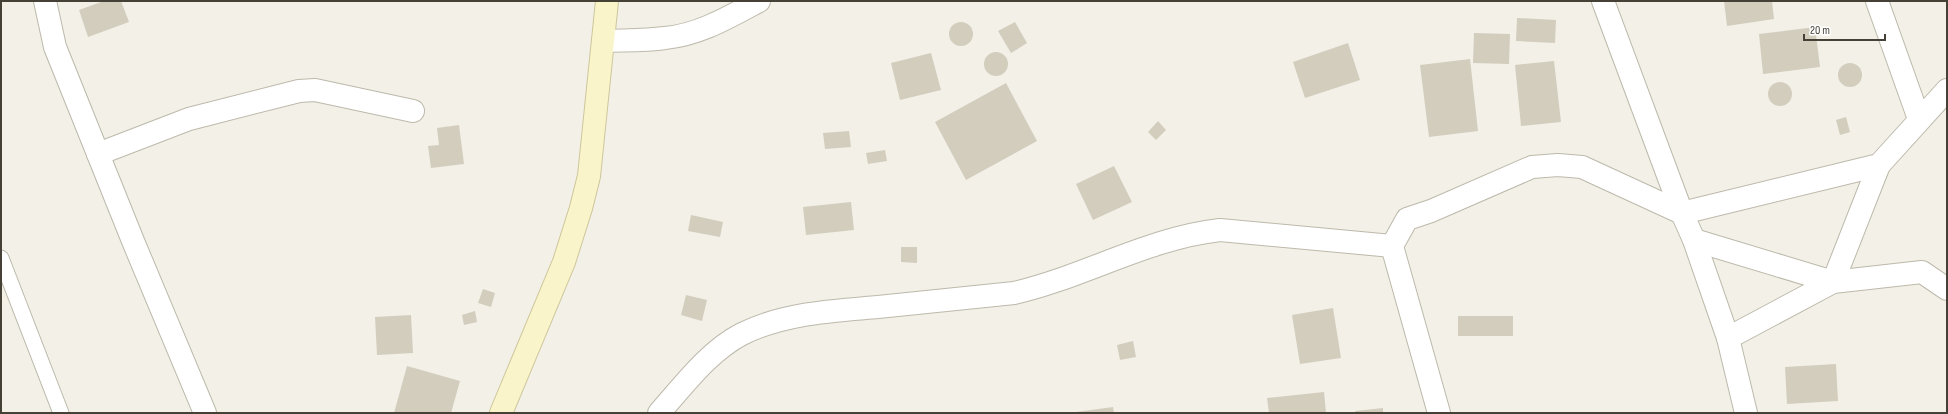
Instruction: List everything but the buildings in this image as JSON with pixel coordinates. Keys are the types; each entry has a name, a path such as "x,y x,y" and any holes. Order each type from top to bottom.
{"street":[{"path":"45,1 55,47 205,413"},
{"path":"501,413 564,262 581,208 589,176 607,1"},
{"path":"603,41 666,38 693,32 722,21 759,1"},
{"path":"1603,1 1682,214 1694,240 1728,338 1746,413"},
{"path":"1877,1 1918,119"},
{"path":"98,154 189,119 299,91 315,90 413,111"},
{"path":"1833,282 1878,165 1918,119 1947,90"},
{"path":"1439,413 1392,246 1407,219 1431,211 1532,167 1558,165 1582,168 1682,214 1878,165"},
{"path":"659,413 695,372 716,352 742,335 769,323 816,313 1014,293 1042,287 1174,238 1220,230 1392,246"},
{"path":"1694,240 1833,282"},
{"path":"1728,338 1833,282 1922,272 1947,289"}],"lane":[{"path":"1,258 61,413"}]}
